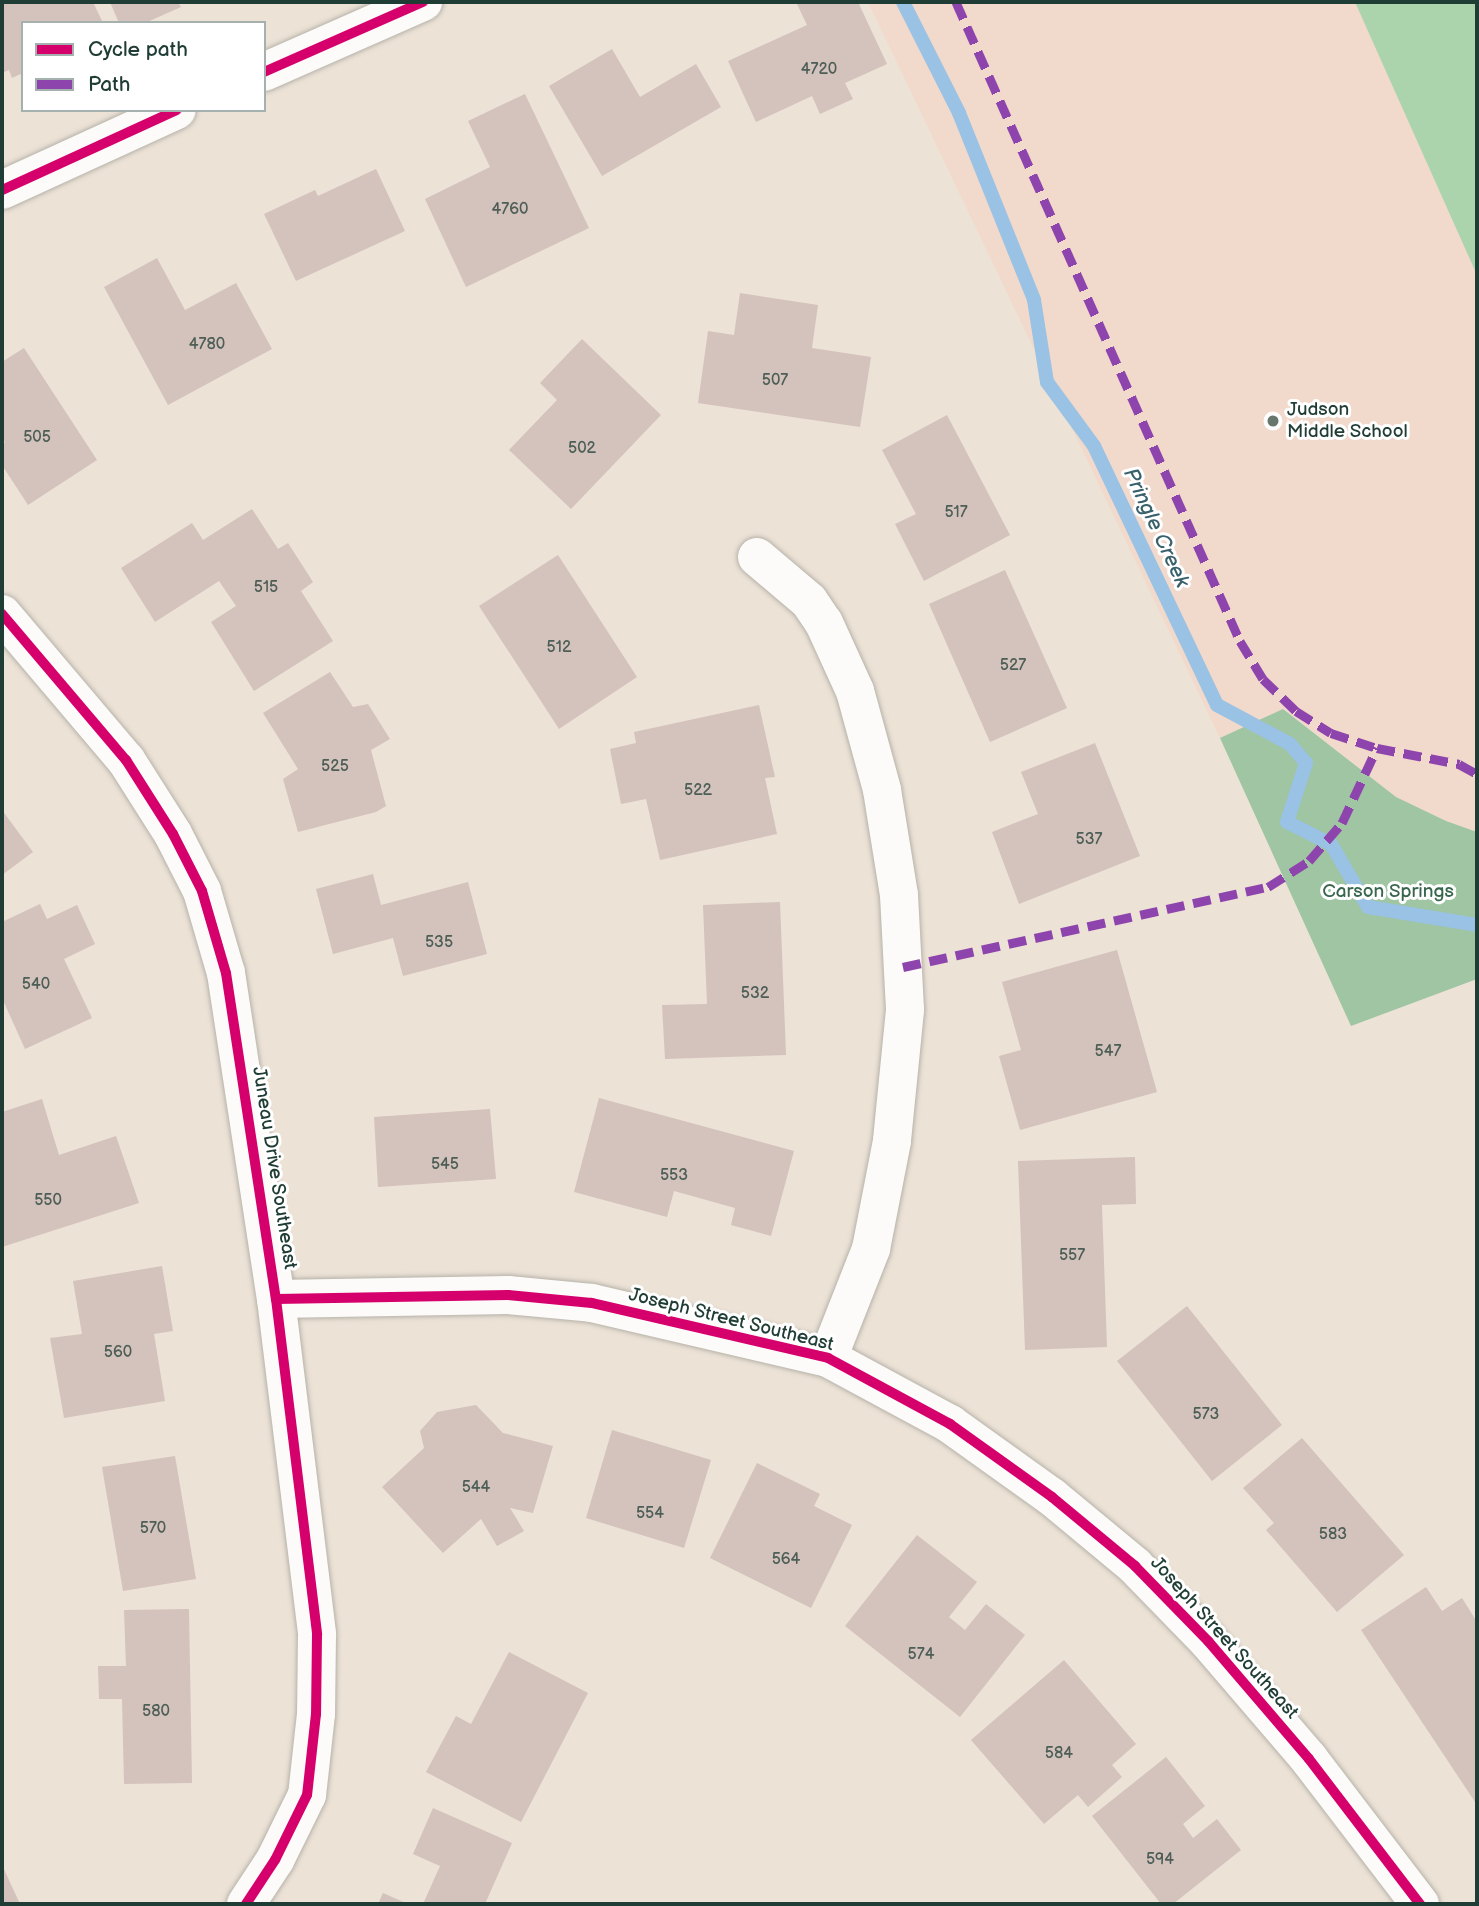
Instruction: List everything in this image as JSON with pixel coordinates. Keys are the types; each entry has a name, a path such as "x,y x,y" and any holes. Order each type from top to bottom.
{"street":[{"path":"266,71 423,2"},
{"path":"2,190 173,112"},
{"path":"757,557 809,601 824,623 855,691 882,790 899,895 905,1010 892,1141 871,1249 828,1358"},
{"name":"Juneau Drive Southeast","path":"2,614 126,760 173,834 202,891 226,974 276,1299 317,1635 316,1714 307,1795 275,1860 246,1904"},
{"name":"Joseph Street Southeast","path":"276,1299 508,1295 592,1303 828,1358 950,1424 1052,1497 1135,1566 1208,1641 1309,1759 1420,1904"}],"shaded area":[{"name":"Judson Middle School","path":"868,2 1477,2 1477,832 1446,821 1396,797 1284,709 1220,738"}],"green space":[{"path":"1355,2 1477,2 1477,275"},
{"name":"Carson Springs","path":"1283,709 1396,797 1446,821 1477,832 1477,979 1351,1026 1220,738"}],"building":[{"path":"93,2 102,21 21,21 21,74 12,78 9,70 2,73 2,4"},
{"path":"110,2 178,2 181,7 150,21 118,21"},
{"path":"796,2 858,2 887,64 845,83 853,99 820,114 812,96 756,122 728,61 807,25"},
{"path":"612,49 640,97 696,64 721,107 602,176 549,86"},
{"path":"525,94 589,228 466,287 425,199 490,167 468,121"},
{"path":"376,169 405,231 296,281 264,214 315,190 318,196"},
{"path":"157,258 185,310 236,283 272,349 168,405 104,287"},
{"path":"740,293 818,305 812,348 871,357 860,427 698,403 708,331 734,335"},
{"path":"582,339 661,415 571,509 509,450 557,400 540,383"},
{"path":"24,348 97,460 28,505 2,465 2,445 5,442 2,437 2,362"},
{"path":"947,415 1010,535 924,581 895,524 916,514 882,450"},
{"path":"252,509 278,549 288,543 313,582 301,591 333,641 254,691 211,622 236,606 219,581 155,622 121,568 192,523 203,540"},
{"path":"558,555 637,677 559,729 479,606"},
{"path":"1005,570 1067,708 990,742 929,604"},
{"path":"330,672 353,707 368,704 390,739 371,750 386,806 376,812 298,832 283,779 298,769 263,713"},
{"path":"759,705 775,777 765,778 777,834 660,860 646,799 621,804 610,749 636,743 634,732"},
{"path":"1095,743 1140,856 1019,904 992,832 1038,814 1021,772"},
{"path":"2,810 33,852 2,875"},
{"path":"373,874 381,905 468,882 487,954 403,976 393,938 333,954 316,889"},
{"path":"780,902 786,1055 665,1059 662,1005 707,1004 703,905"},
{"path":"40,904 47,919 77,905 95,944 64,959 92,1018 25,1049 2,998 2,922"},
{"path":"1117,950 1157,1092 1020,1130 999,1056 1021,1050 1002,982"},
{"path":"599,1098 794,1151 771,1236 731,1225 735,1208 674,1191 667,1217 574,1192"},
{"path":"42,1099 59,1155 116,1136 139,1203 2,1247 2,1112"},
{"path":"490,1109 496,1179 378,1187 374,1117"},
{"path":"1135,1157 1136,1204 1102,1205 1107,1347 1025,1350 1018,1161"},
{"path":"162,1266 173,1331 154,1334 165,1401 64,1418 50,1338 82,1334 73,1281"},
{"path":"1187,1306 1282,1425 1212,1481 1117,1361"},
{"path":"476,1405 503,1433 553,1446 533,1513 510,1508 524,1531 497,1546 481,1519 443,1553 382,1487 424,1448 420,1431 437,1412"},
{"path":"612,1430 711,1460 684,1548 586,1518"},
{"path":"1302,1438 1404,1555 1337,1612 1266,1530 1274,1523 1243,1488"},
{"path":"175,1456 196,1579 123,1591 102,1467"},
{"path":"757,1463 820,1494 814,1506 852,1525 811,1608 710,1558"},
{"path":"917,1535 977,1582 949,1617 965,1630 986,1604 1025,1635 960,1717 845,1626"},
{"path":"1426,1587 1442,1611 1462,1598 1477,1622 1477,1805 1361,1630"},
{"path":"189,1609 192,1783 124,1784 122,1699 99,1699 98,1666 126,1666 124,1610"},
{"path":"509,1652 588,1693 521,1822 426,1772 456,1716 471,1724"},
{"path":"1064,1660 1136,1744 1112,1765 1122,1777 1088,1807 1078,1795 1044,1824 971,1740"},
{"path":"1166,1757 1205,1806 1183,1824 1193,1838 1217,1819 1241,1850 1173,1904 1161,1904 1092,1816"},
{"path":"433,1808 512,1843 485,1904 423,1904 440,1866 413,1854"},
{"path":"2,1865 20,1904 2,1904"},
{"path":"383,1893 408,1904 378,1904"}],"waterway":[{"name":"Pringle Creek","path":"903,2 959,113 1034,300 1047,382 1094,446 1217,705 1290,744 1306,763 1287,822 1331,844 1368,907 1477,925"}],"marked path":[{"path":"956,2 1240,641 1263,679 1296,711 1331,733 1377,748 1459,764 1477,774"},
{"path":"903,967 1268,887 1309,861 1342,823 1377,748"}],"cycle path":[{"path":"266,71 423,2"},
{"path":"2,190 173,112"},
{"path":"2,614 126,760 173,834 202,891 226,973 276,1299 317,1635 316,1714 307,1795 275,1860 246,1904"},
{"path":"276,1299 508,1295 592,1303 828,1358 950,1424 1052,1497 1135,1566 1208,1641 1309,1759 1420,1904"}],"place":[{"name":"Judson Middle School","path":"1273,421"}]}
